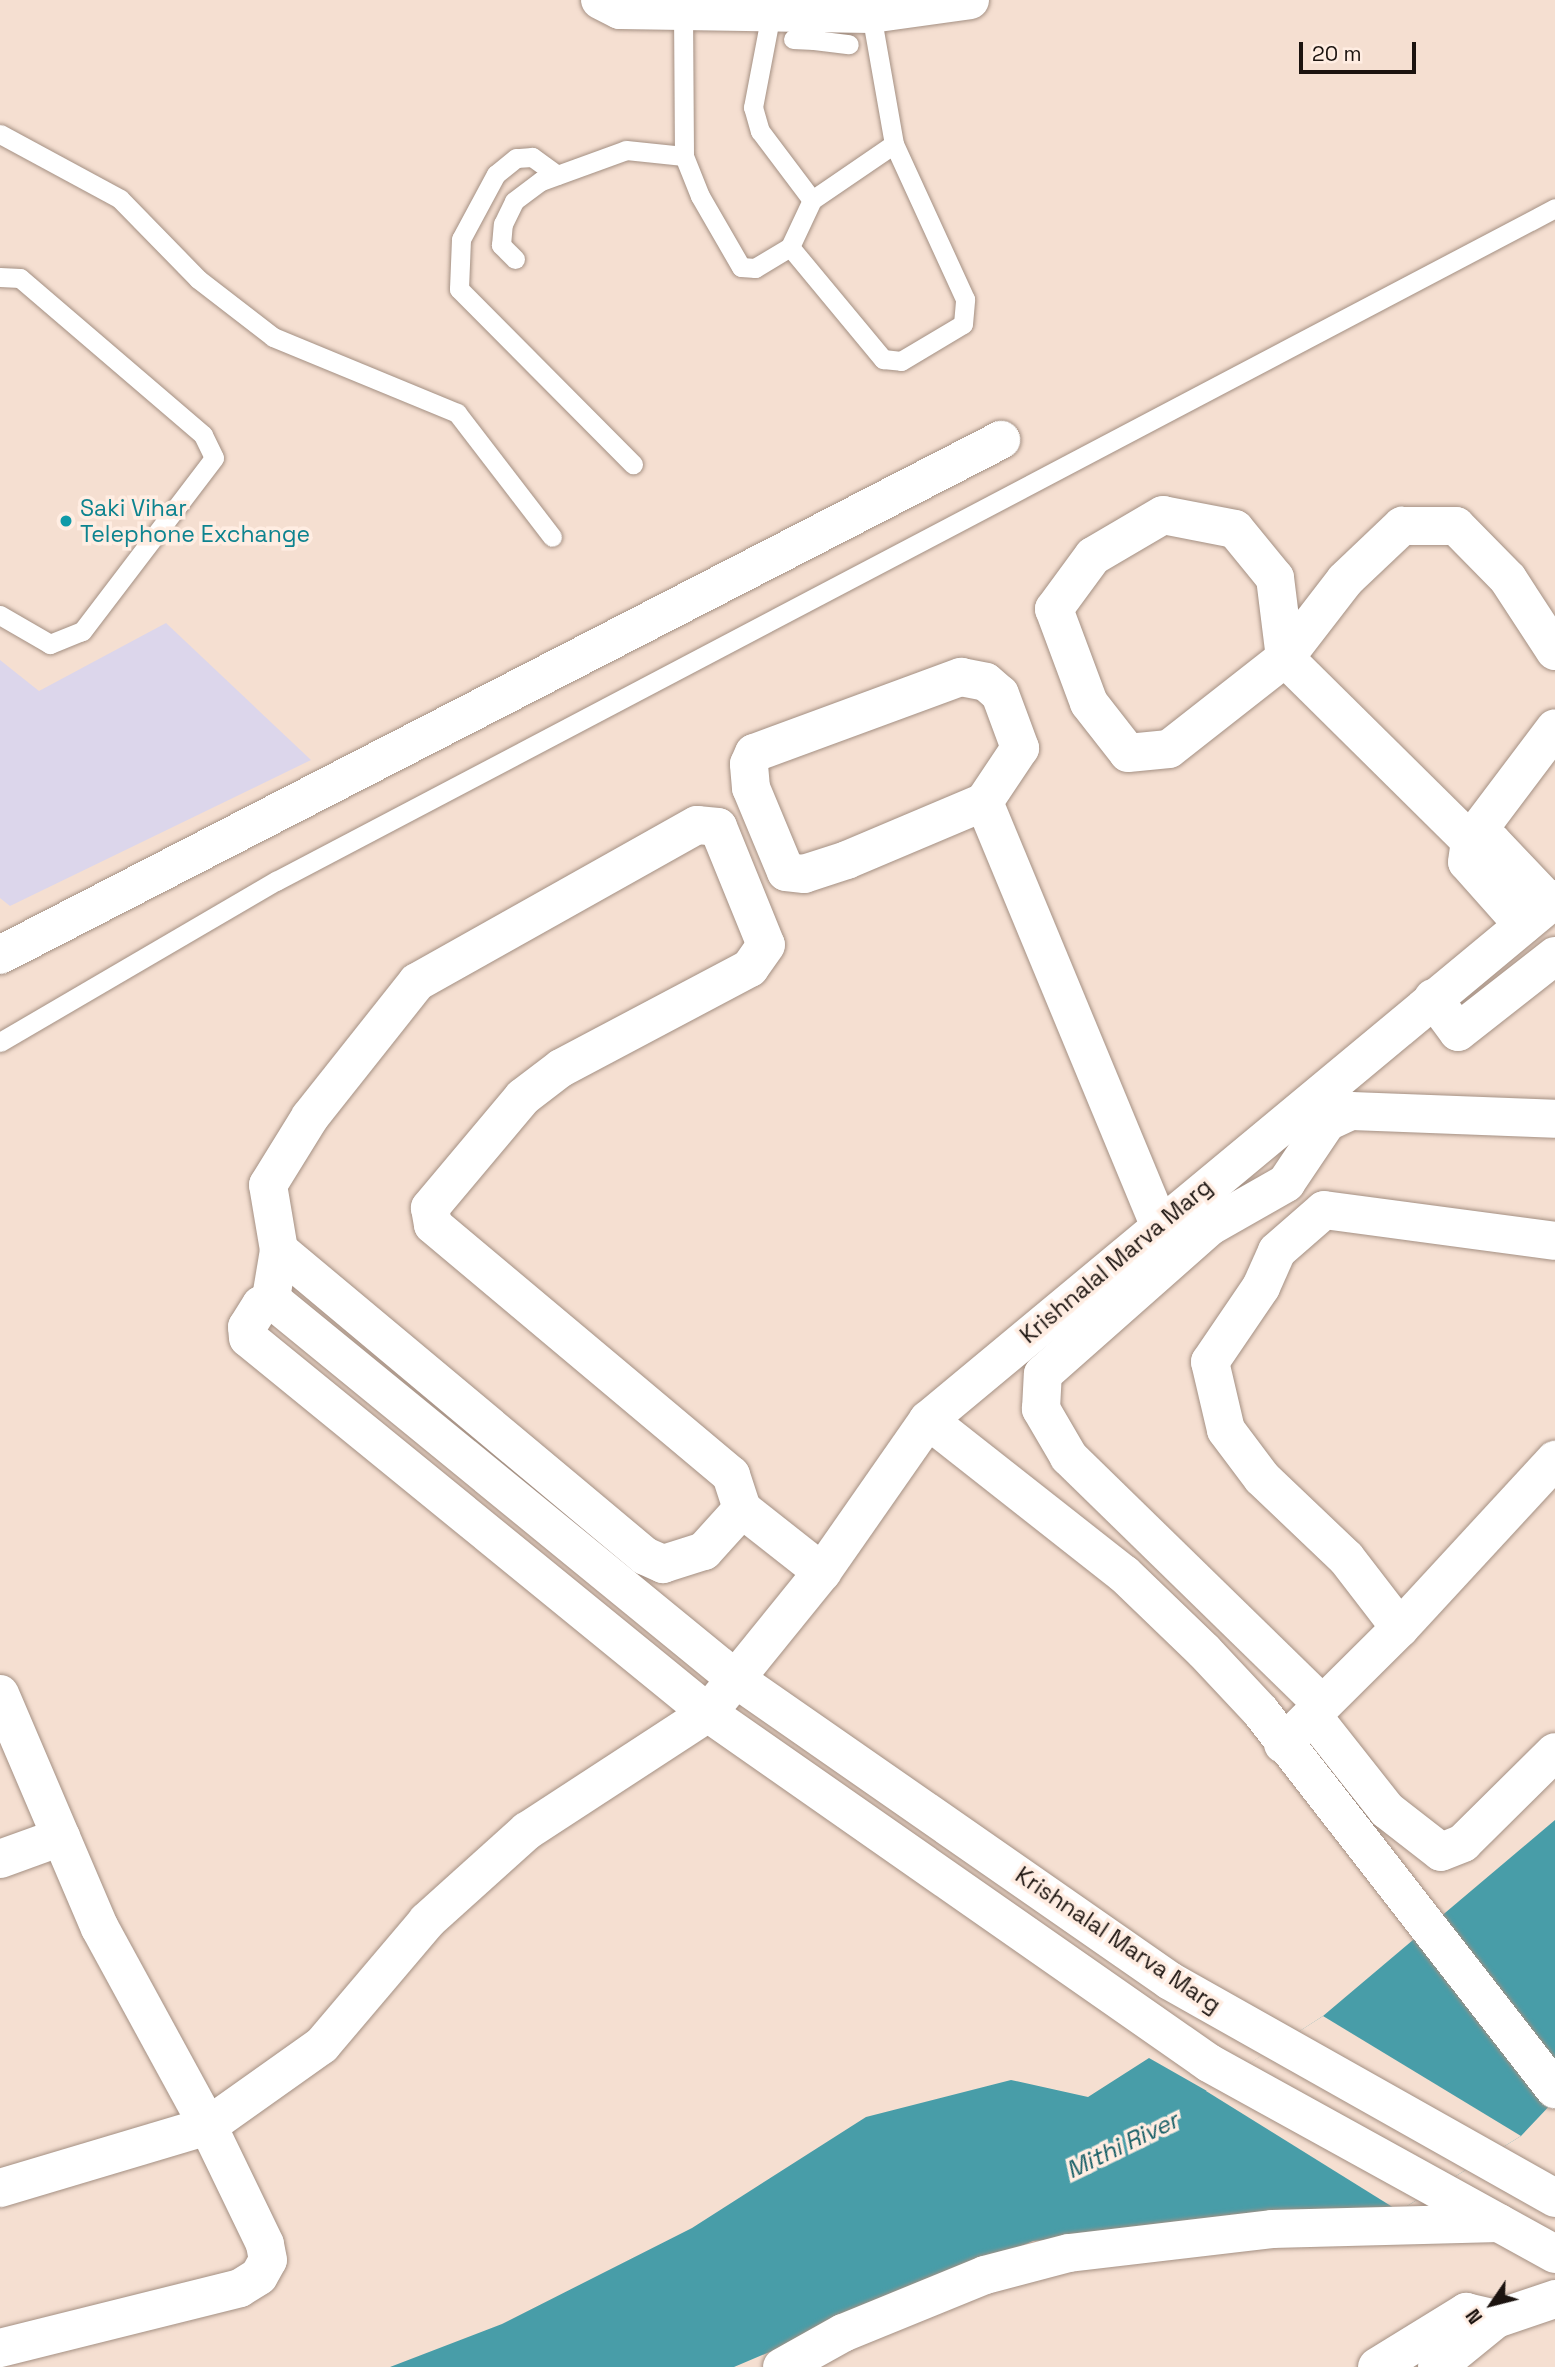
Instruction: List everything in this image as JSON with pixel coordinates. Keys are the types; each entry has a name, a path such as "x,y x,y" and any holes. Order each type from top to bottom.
{"street":[{"path":"600,0 620,9 683,11 799,26 860,29 970,0"},
{"path":"0,955 1001,440"},
{"path":"1543,909 1492,842 1470,841 1285,658 1275,578 1235,529 1163,515 1093,556 1054,609 1089,703 1129,753 1169,749 1285,658 1345,580 1402,526 1456,526 1508,579 1555,651"},
{"path":"961,677 986,682 1000,694 1020,748 984,802 847,860 804,874 786,872 751,788 750,764 754,752 961,677"},
{"path":"1470,841 1555,728"},
{"path":"984,802 1159,1225"},
{"path":"270,1304 279,1250 268,1185 310,1117 416,982 697,825 718,827 766,945 750,968 561,1068 523,1097 430,1208 433,1225 731,1475 742,1509 822,1572"},
{"name":"Krishnalal Marva Marg","path":"708,1713 733,1677 822,1572 928,1420 1232,1163 1543,909"},
{"path":"1433,998 1458,1032 1555,956"},
{"path":"1555,1119 1351,1111 1327,1122 1286,1183 1209,1227 1043,1374 1041,1409 1069,1457 1317,1709 1388,1810 1441,1852 1463,1843 1555,1752"},
{"path":"1232,1163 1292,1235"},
{"path":"1400,1629 1346,1558 1262,1478 1226,1430 1210,1362 1292,1235 1324,1210 1555,1241"},
{"path":"279,1250 645,1556 663,1564 704,1551 742,1509"},
{"path":"733,1677 481,1471 270,1304 261,1305 247,1327 248,1338 708,1713 1209,2063 1555,2254"},
{"path":"928,1420 1124,1574 1242,1692 1555,2089"},
{"path":"1283,1744 1400,1629 1555,1460"},
{"path":"452,1504 481,1471"},
{"name":"Krishnalal Marva Marg","path":"733,1677 1241,2023 1518,2180 1555,2198"},
{"path":"0,1694 100,1928 208,2126 265,2245 268,2260 259,2276 240,2288 0,2348"},
{"path":"0,2188 208,2126 322,2045 427,1922 527,1830 708,1713"},
{"path":"0,1858 61,1837"},
{"path":"782,2367 843,2333 985,2275 1069,2253 1272,2229 1490,2218"},
{"path":"1437,2367 1496,2319 1555,2299"},
{"path":"1377,2367 1466,2312 1496,2319"}],"lane":[{"path":"683,11 684,156 741,267 755,268 790,247 812,200 894,144"},
{"path":"799,26 753,107 760,131 812,200"},
{"path":"790,247 883,359 901,361 963,324 965,299 894,144 860,29"},
{"path":"0,134 120,199 198,279 273,337 457,413 552,537"},
{"path":"515,260 501,245 514,201 557,175 626,150 684,156"},
{"path":"557,175 532,157 516,158 496,174 461,239 460,289 633,464"},
{"path":"0,1042 276,881 1555,208"},
{"path":"0,277 20,278 203,435 214,458 82,631 50,644 0,615"}],"shaded area":[{"path":"166,623 311,760 10,906 0,898 0,660 39,691"}],"water":[{"name":"Mithi River","path":"1555,1820 1555,2100 1521,2136 1399,2211 1033,2241 734,2367 390,2367 502,2324 692,2228 866,2117 1011,2080 1088,2097 1149,2058 1207,2091 1323,2016"}],"pier":[{"path":"1323,2016 1521,2136 1399,2211 1206,2091"}],"place":[{"name":"Saki Vihar Telephone Exchange","path":"66,521"}]}
